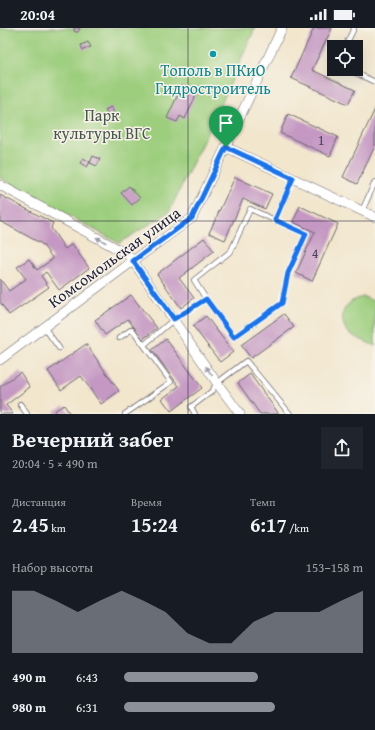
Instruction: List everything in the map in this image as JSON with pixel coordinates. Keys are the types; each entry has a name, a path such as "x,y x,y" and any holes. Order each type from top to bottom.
{"street":[{"name":"Комсомольская улица","path":"0,360 192,218 282,28"},
{"path":"226,147 375,217"},
{"path":"0,186 127,254 240,414"}],"lane":[{"path":"348,40 354,28"},
{"path":"362,76 375,82"},
{"path":"275,220 293,178"},
{"path":"362,211 375,182"},
{"path":"250,209 306,234 288,273 282,303 234,337 206,299 194,280 231,251 250,209"},
{"path":"144,345 174,319 206,299"},
{"path":"44,327 59,348"},
{"path":"119,338 132,329 171,382 125,414"},
{"path":"195,414 191,407 211,392 217,383 246,361 290,414"},
{"path":"20,404 27,414"}],"green space":[{"name":"Парк культуры ВГС","path":"0,28 255,28 226,93 169,212 119,243 0,178"},
{"path":"364,297 375,302 375,346 349,333 343,322 343,312 345,308 351,302"}],"building":[{"path":"74,28 80,28 78,32 76,32 74,31"},
{"path":"314,28 332,28 312,70 355,90 348,104 291,78"},
{"path":"88,42 91,47 83,50 81,45"},
{"path":"182,86 197,93 185,119 180,116 177,122 167,118"},
{"path":"111,107 114,113 108,116 105,110"},
{"path":"375,109 375,146 357,184 343,177"},
{"path":"288,114 338,137 330,156 280,133"},
{"path":"93,156 100,159 97,166 90,163"},
{"path":"83,158 90,162 87,167 80,163"},
{"path":"235,177 272,194 265,209 243,199 225,240 209,233"},
{"path":"129,186 140,198 132,205 121,193"},
{"path":"0,195 53,223 51,228 65,249 72,244 89,268 59,290 46,272 41,276 49,287 9,315 0,302 0,279 9,291 26,279 17,267 29,259 37,270 53,259 42,244 0,221"},
{"path":"300,206 338,224 312,281 296,273 315,232 293,222"},
{"path":"204,238 214,251 179,278 194,298 181,308 157,274"},
{"path":"131,295 157,328 143,339 128,319 105,335 95,320"},
{"path":"284,314 294,327 251,358 241,345"},
{"path":"206,316 233,352 220,362 193,326"},
{"path":"166,339 202,388 171,411 162,399 179,386 152,350"},
{"path":"86,344 119,391 101,404 81,376 61,390 48,371"},
{"path":"20,372 30,387 6,405 13,414 0,414 0,387"},
{"path":"250,374 279,414 260,414 238,383"},
{"path":"64,405 70,414 56,414 54,411"}],"place":[{"name":"Тополь в ПКиО Гидростроитель","path":"213,54"}],"route":[{"path":"226,147 293,178 275,220 306,234 288,273 282,303 234,337 206,299 174,319 133,261 192,218 226,147"}]}
